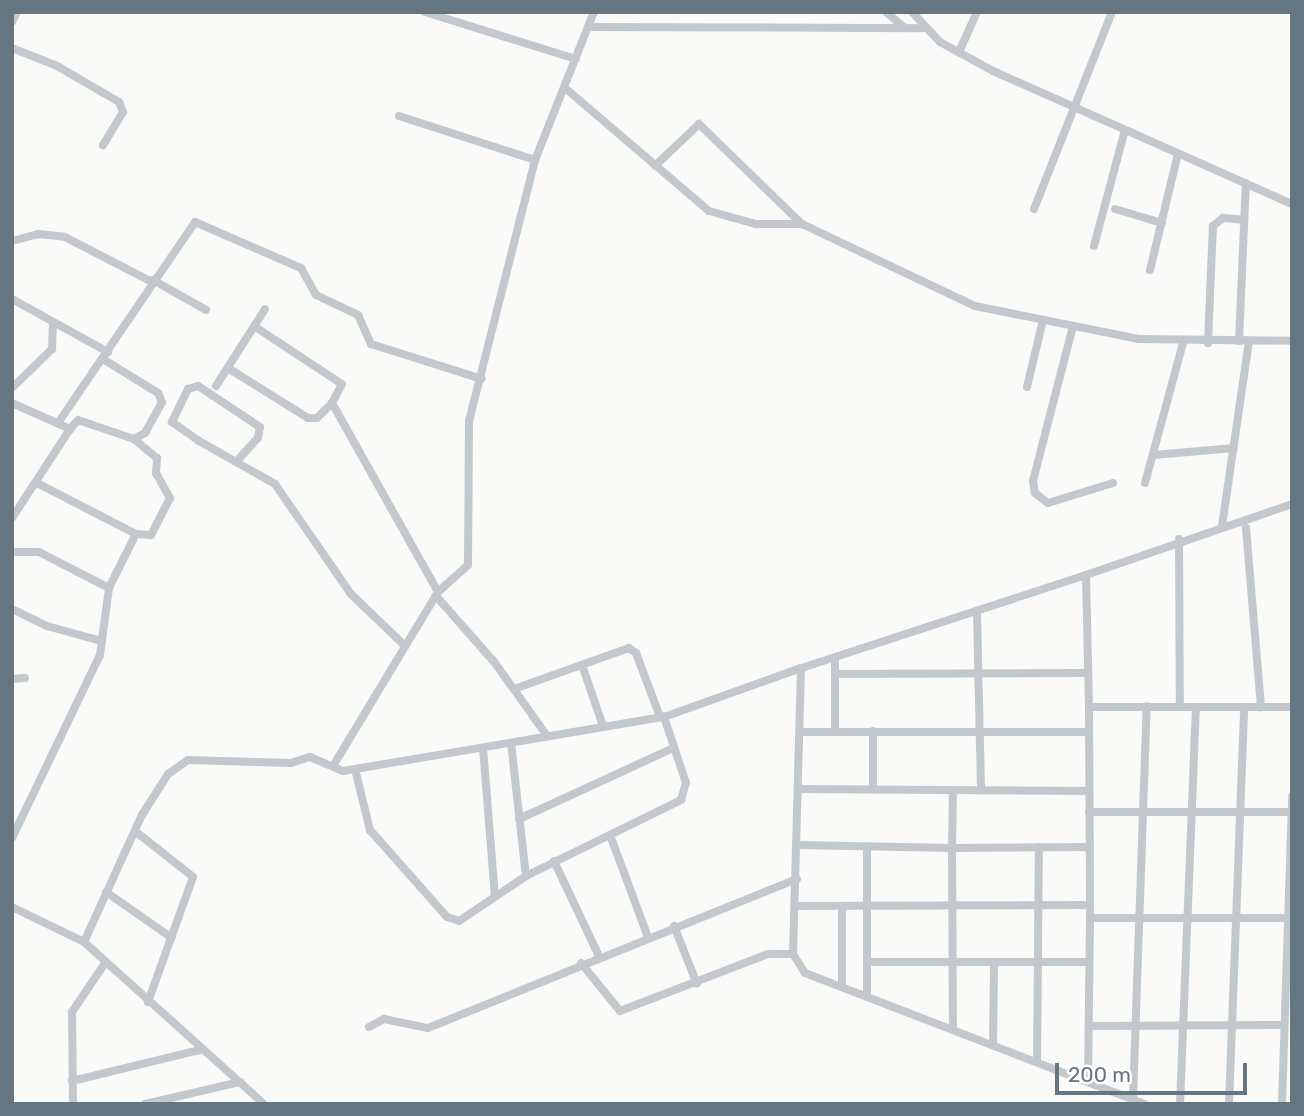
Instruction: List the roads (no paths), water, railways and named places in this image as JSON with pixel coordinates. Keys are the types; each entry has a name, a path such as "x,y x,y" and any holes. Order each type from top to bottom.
{"street":[{"path":"12,22 18,12"},
{"path":"425,12 576,59"},
{"path":"332,766 437,594 468,565 469,421 482,379 535,160 594,12"},
{"path":"886,12 905,28"},
{"path":"959,52 977,12"},
{"path":"1034,209 1112,12"},
{"path":"589,27 905,28 918,18 959,52 1075,110 1292,204"},
{"path":"12,48 57,66 119,102 122,112 103,145"},
{"path":"565,88 709,211 756,224 802,224"},
{"path":"399,116 535,160"},
{"path":"656,166 699,124 802,224 975,306 1073,326 1183,343 1292,341"},
{"path":"1094,246 1124,133"},
{"path":"1150,270 1178,153"},
{"path":"1239,341 1246,183"},
{"path":"1115,209 1162,223"},
{"path":"1208,343 1213,226 1223,218 1244,220"},
{"path":"58,423 191,225 201,221 301,268 316,295 358,315 372,344 482,379"},
{"path":"12,241 38,234 65,237 206,310"},
{"path":"12,299 105,356 162,398 148,428 134,439"},
{"path":"216,386 265,309"},
{"path":"1027,387 1043,320"},
{"path":"12,388 52,349 53,323"},
{"path":"228,368 307,418 317,418 342,388 337,378 254,326"},
{"path":"1073,326 1033,481 1035,493 1048,503 1113,483"},
{"path":"1222,526 1250,342"},
{"path":"1145,483 1183,343"},
{"path":"237,461 258,438 260,427 198,386 188,389 172,422 275,484 351,594 404,645"},
{"path":"12,403 70,429"},
{"path":"332,403 437,594 547,736"},
{"path":"12,518 38,484 78,420 134,439 157,458 156,473 170,498 151,535 136,534 38,484"},
{"path":"1154,455 1234,448"},
{"path":"83,942 135,831 168,774 188,760 291,763 310,757 332,766 355,769 662,717 801,668 977,613 1180,539 1292,505"},
{"path":"1246,528 1261,707"},
{"path":"12,838 15,826 100,655 109,588 136,534"},
{"path":"1180,539 1180,707"},
{"path":"12,552 39,552 109,588"},
{"path":"1086,575 1090,847 1088,1082"},
{"path":"12,609 47,626 101,641"},
{"path":"977,613 981,790"},
{"path":"355,769 370,830 447,917 459,920 526,876 687,794 662,717 634,650 513,689"},
{"path":"835,659 835,730"},
{"path":"582,665 603,726"},
{"path":"801,668 799,845 793,954 799,970 1145,1104"},
{"path":"836,674 1088,673"},
{"path":"12,679 25,678"},
{"path":"1133,1099 1147,706"},
{"path":"1089,707 1292,707"},
{"path":"1180,1104 1196,707"},
{"path":"1229,1104 1244,707"},
{"path":"873,731 873,788"},
{"path":"800,732 1089,732"},
{"path":"511,743 526,876"},
{"path":"483,748 495,896"},
{"path":"519,819 671,749"},
{"path":"800,789 1089,791"},
{"path":"953,790 953,1030"},
{"path":"1282,1104 1292,796"},
{"path":"1089,812 1291,813"},
{"path":"135,831 193,877 148,1002"},
{"path":"610,835 648,937"},
{"path":"799,845 1090,847"},
{"path":"867,847 867,995"},
{"path":"1037,1062 1039,847"},
{"path":"554,861 599,956"},
{"path":"369,1027 384,1019 428,1028 599,956 797,879"},
{"path":"106,892 172,938"},
{"path":"796,906 1090,905"},
{"path":"842,906 842,986"},
{"path":"12,907 83,942 264,1104"},
{"path":"1090,918 1286,918"},
{"path":"674,926 697,984"},
{"path":"581,964 620,1011 697,984 768,954 793,954"},
{"path":"73,1104 72,1012 105,962"},
{"path":"868,962 1089,962"},
{"path":"993,1045 994,963"},
{"path":"1089,1026 1283,1026"},
{"path":"72,1080 203,1049"},
{"path":"145,1104 240,1082"}]}
